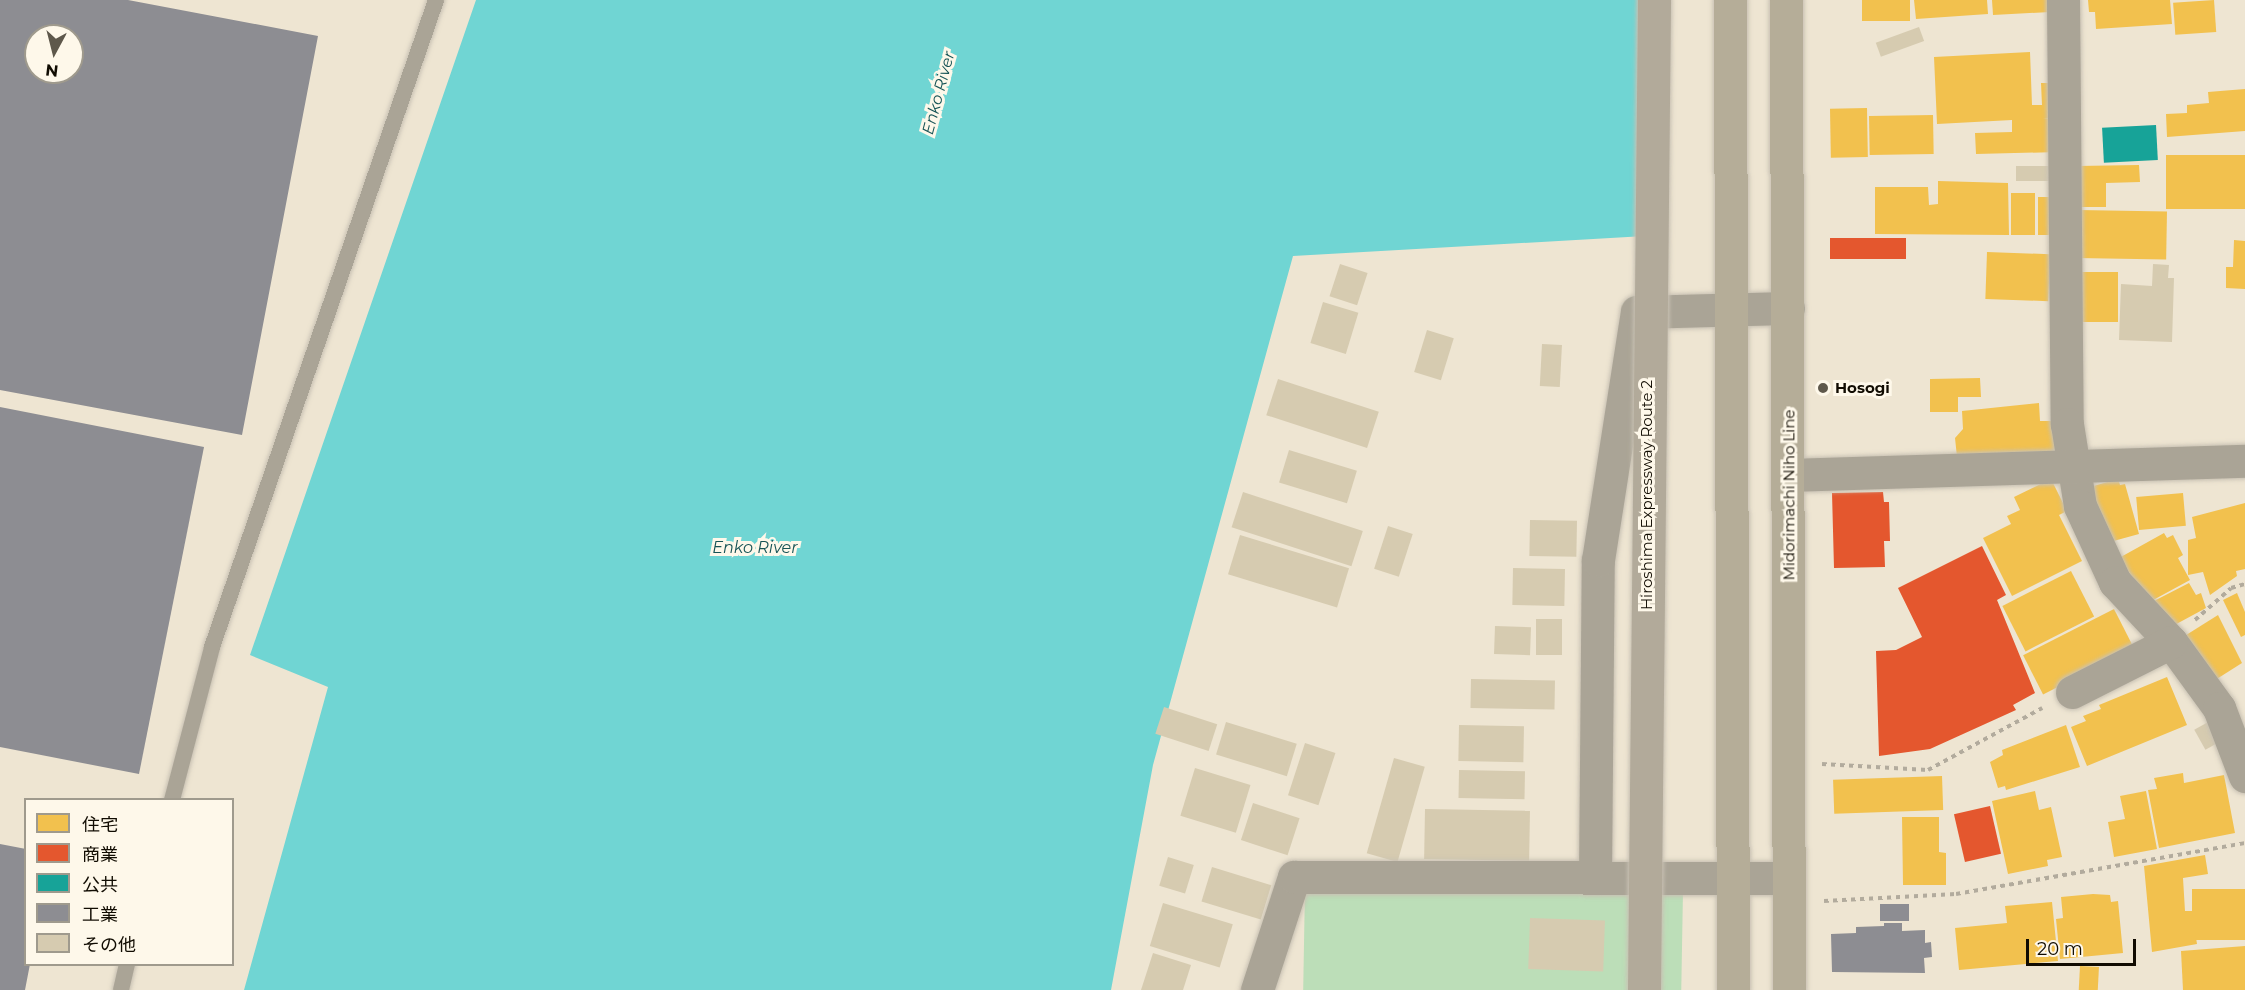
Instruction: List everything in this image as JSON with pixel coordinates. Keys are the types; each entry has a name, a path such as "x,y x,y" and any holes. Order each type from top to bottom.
{"highway":[{"name":"Hiroshima Expressway Route 2","path":"1644,990 1654,0"}],"main road":[{"path":"1730,0 1733,990"},
{"name":"Midorimachi Niho Line","path":"1786,0 1789,990"}],"street":[{"path":"2063,0 2067,424 2080,506 2115,582 2170,642 2219,708 2245,776"},
{"path":"1595,878 1598,560 1636,312 1788,308"},
{"path":"1789,475 2245,461"},
{"path":"2072,692 2170,642"},
{"path":"1257,990 1294,877 1789,878"}],"lane":[{"path":"173,798 212,647 436,0"},
{"path":"121,990 127,966"}],"path":[{"path":"2170,642 2231,588 2245,584"},
{"path":"1787,765 1928,770 2072,692"},
{"path":"1818,901 1956,894 2245,843"}],"green space":[{"path":"1305,887 1683,894 1681,990 1303,990"}],"water":[{"name":"Enko River","path":"476,0 1643,0 1645,236 1293,256 1153,765 1111,990 244,990 328,687 250,655"}],"building: 住宅":[{"path":"1862,0 1910,0 1910,21 1862,21"},
{"path":"1914,0 1987,0 1988,14 1916,19"},
{"path":"1992,0 2049,0 2050,12 1993,15"},
{"path":"2088,0 2170,0 2172,24 2096,29 2095,12 2089,12"},
{"path":"2214,0 2216,32 2175,35 2173,3"},
{"path":"2030,52 2032,105 2042,105 2041,83 2056,83 2057,118 2043,118 2057,119 2058,152 1976,154 1975,133 2012,132 2012,120 1937,124 1934,57"},
{"path":"2245,89 2245,131 2167,137 2166,114 2187,113 2187,105 2209,103 2208,92"},
{"path":"1867,108 1868,157 1831,158 1830,109"},
{"path":"1933,115 1934,154 1870,155 1869,116"},
{"path":"2166,155 2245,155 2245,209 2166,209"},
{"path":"2139,165 2140,182 2106,183 2106,207 2079,207 2078,166"},
{"path":"1938,181 2008,183 2009,235 1875,234 1875,187 1928,187 1929,205 1938,204"},
{"path":"2011,193 2035,193 2035,235 2011,235"},
{"path":"2038,197 2060,197 2060,235 2038,235"},
{"path":"2078,210 2167,212 2166,260 2077,258"},
{"path":"2234,240 2245,241 2245,289 2226,288 2226,267 2233,267"},
{"path":"1987,252 2050,254 2048,301 1985,299"},
{"path":"2079,272 2118,272 2118,322 2079,322"},
{"path":"1980,378 1981,397 1958,397 1958,412 1930,412 1930,379"},
{"path":"2039,403 2040,421 2057,421 2059,458 1957,457 1955,438 1963,429 1962,411"},
{"path":"2051,479 2067,511 2059,515 2082,561 2012,596 1983,538 2011,524 2007,516 2020,510 2014,497"},
{"path":"2118,479 2120,485 2125,484 2139,534 2099,545 2083,489"},
{"path":"2183,493 2186,526 2139,530 2136,497"},
{"path":"2245,503 2245,569 2236,571 2237,576 2210,595 2203,572 2188,575 2188,540 2196,538 2192,517"},
{"path":"2164,533 2167,538 2173,535 2183,555 2178,558 2190,580 2144,605 2119,558"},
{"path":"2071,571 2094,616 2026,651 2002,606"},
{"path":"2189,583 2196,595 2201,593 2206,608 2169,628 2154,601"},
{"path":"2237,593 2245,612 2245,635 2241,637 2223,600"},
{"path":"2114,609 2134,648 2043,695 2023,655"},
{"path":"2218,615 2242,663 2212,682 2183,637"},
{"path":"2167,677 2187,725 2087,766 2071,727 2086,721 2083,716 2101,709 2099,705"},
{"path":"2066,725 2080,767 2006,790 2005,786 1998,788 1990,762 2003,755 2002,750"},
{"path":"2183,773 2184,783 2224,775 2235,833 2159,848 2148,790 2157,789 2154,778"},
{"path":"1942,776 1943,810 1834,814 1833,780"},
{"path":"2035,791 2039,810 2051,807 2062,857 2047,860 2048,866 2008,874 1992,801"},
{"path":"2146,791 2157,849 2114,857 2108,822 2125,819 2120,796"},
{"path":"1902,817 1939,817 1939,852 1946,853 1946,885 1903,885"},
{"path":"2205,855 2208,874 2183,878 2185,911 2192,911 2197,944 2152,952 2144,866"},
{"path":"2192,889 2245,889 2245,940 2192,940"},
{"path":"2110,895 2111,902 2118,901 2123,953 2060,959 2056,919 2063,918 2061,897"},
{"path":"2052,902 2058,961 1959,970 1955,928 2007,923 2005,906"},
{"path":"2245,946 2245,990 2183,990 2181,951"},
{"path":"2080,966 2099,967 2098,990 2079,990"}],"building: 商業":[{"path":"1830,238 1906,238 1906,259 1830,259"},
{"path":"1883,492 1884,502 1889,502 1890,541 1884,541 1885,567 1834,568 1832,493"},
{"path":"1982,546 2006,595 1997,600 2035,693 2013,705 2016,710 1930,749 1879,756 1876,651 1896,650 1922,637 1898,588"},
{"path":"1990,806 2001,854 1965,862 1954,814"}],"building: 公共":[{"path":"2156,125 2158,160 2104,163 2102,128"}],"building: 工業":[{"path":"0,0 128,0 318,36 242,435 0,390"},
{"path":"0,407 204,447 139,774 0,747"},
{"path":"0,844 24,849 24,966 30,966 25,990 0,990"},
{"path":"1880,904 1909,904 1909,921 1880,921"},
{"path":"1884,923 1902,923 1902,931 1925,930 1925,943 1931,942 1932,957 1924,958 1925,973 1832,972 1831,934 1856,933 1856,927 1884,926"}],"building: その他":[{"path":"1919,27 1924,41 1881,57 1876,43"},
{"path":"2016,166 2057,166 2057,181 2016,181"},
{"path":"1340,264 1368,273 1357,305 1329,296"},
{"path":"2153,264 2169,265 2168,278 2174,278 2172,342 2119,340 2121,284 2152,286"},
{"path":"1323,302 1358,313 1346,354 1310,343"},
{"path":"1427,330 1454,338 1441,380 1414,372"},
{"path":"1542,344 1562,345 1560,387 1540,386"},
{"path":"1278,379 1379,412 1367,448 1266,415"},
{"path":"1289,450 1357,471 1347,503 1279,483"},
{"path":"1243,492 1363,531 1351,566 1232,527"},
{"path":"1530,520 1577,521 1576,557 1529,556"},
{"path":"1388,526 1413,534 1399,577 1374,569"},
{"path":"1240,535 1349,568 1337,608 1228,574"},
{"path":"1513,568 1565,569 1564,606 1512,605"},
{"path":"1536,619 1562,619 1562,655 1536,655"},
{"path":"1495,626 1531,627 1530,655 1494,654"},
{"path":"1471,679 1555,680 1554,709 1470,708"},
{"path":"1164,707 1217,724 1209,751 1155,734"},
{"path":"2210,721 2221,741 2205,750 2194,730"},
{"path":"1226,722 1297,744 1287,776 1216,755"},
{"path":"1459,725 1524,726 1523,762 1458,761"},
{"path":"1305,743 1335,753 1318,805 1288,795"},
{"path":"1394,758 1425,767 1397,862 1367,853"},
{"path":"1195,768 1250,785 1236,833 1180,816"},
{"path":"1459,770 1525,771 1525,799 1459,798"},
{"path":"1253,803 1300,818 1288,855 1241,840"},
{"path":"1425,809 1530,811 1529,861 1424,859"},
{"path":"1168,857 1194,865 1185,894 1159,886"},
{"path":"1212,867 1271,885 1261,920 1201,901"},
{"path":"1163,903 1233,924 1220,967 1150,946"},
{"path":"1530,918 1605,921 1603,972 1528,969"},
{"path":"1153,953 1191,965 1183,990 1141,990"}],"place":[{"name":"Hosogi","path":"1823,388"}]}
